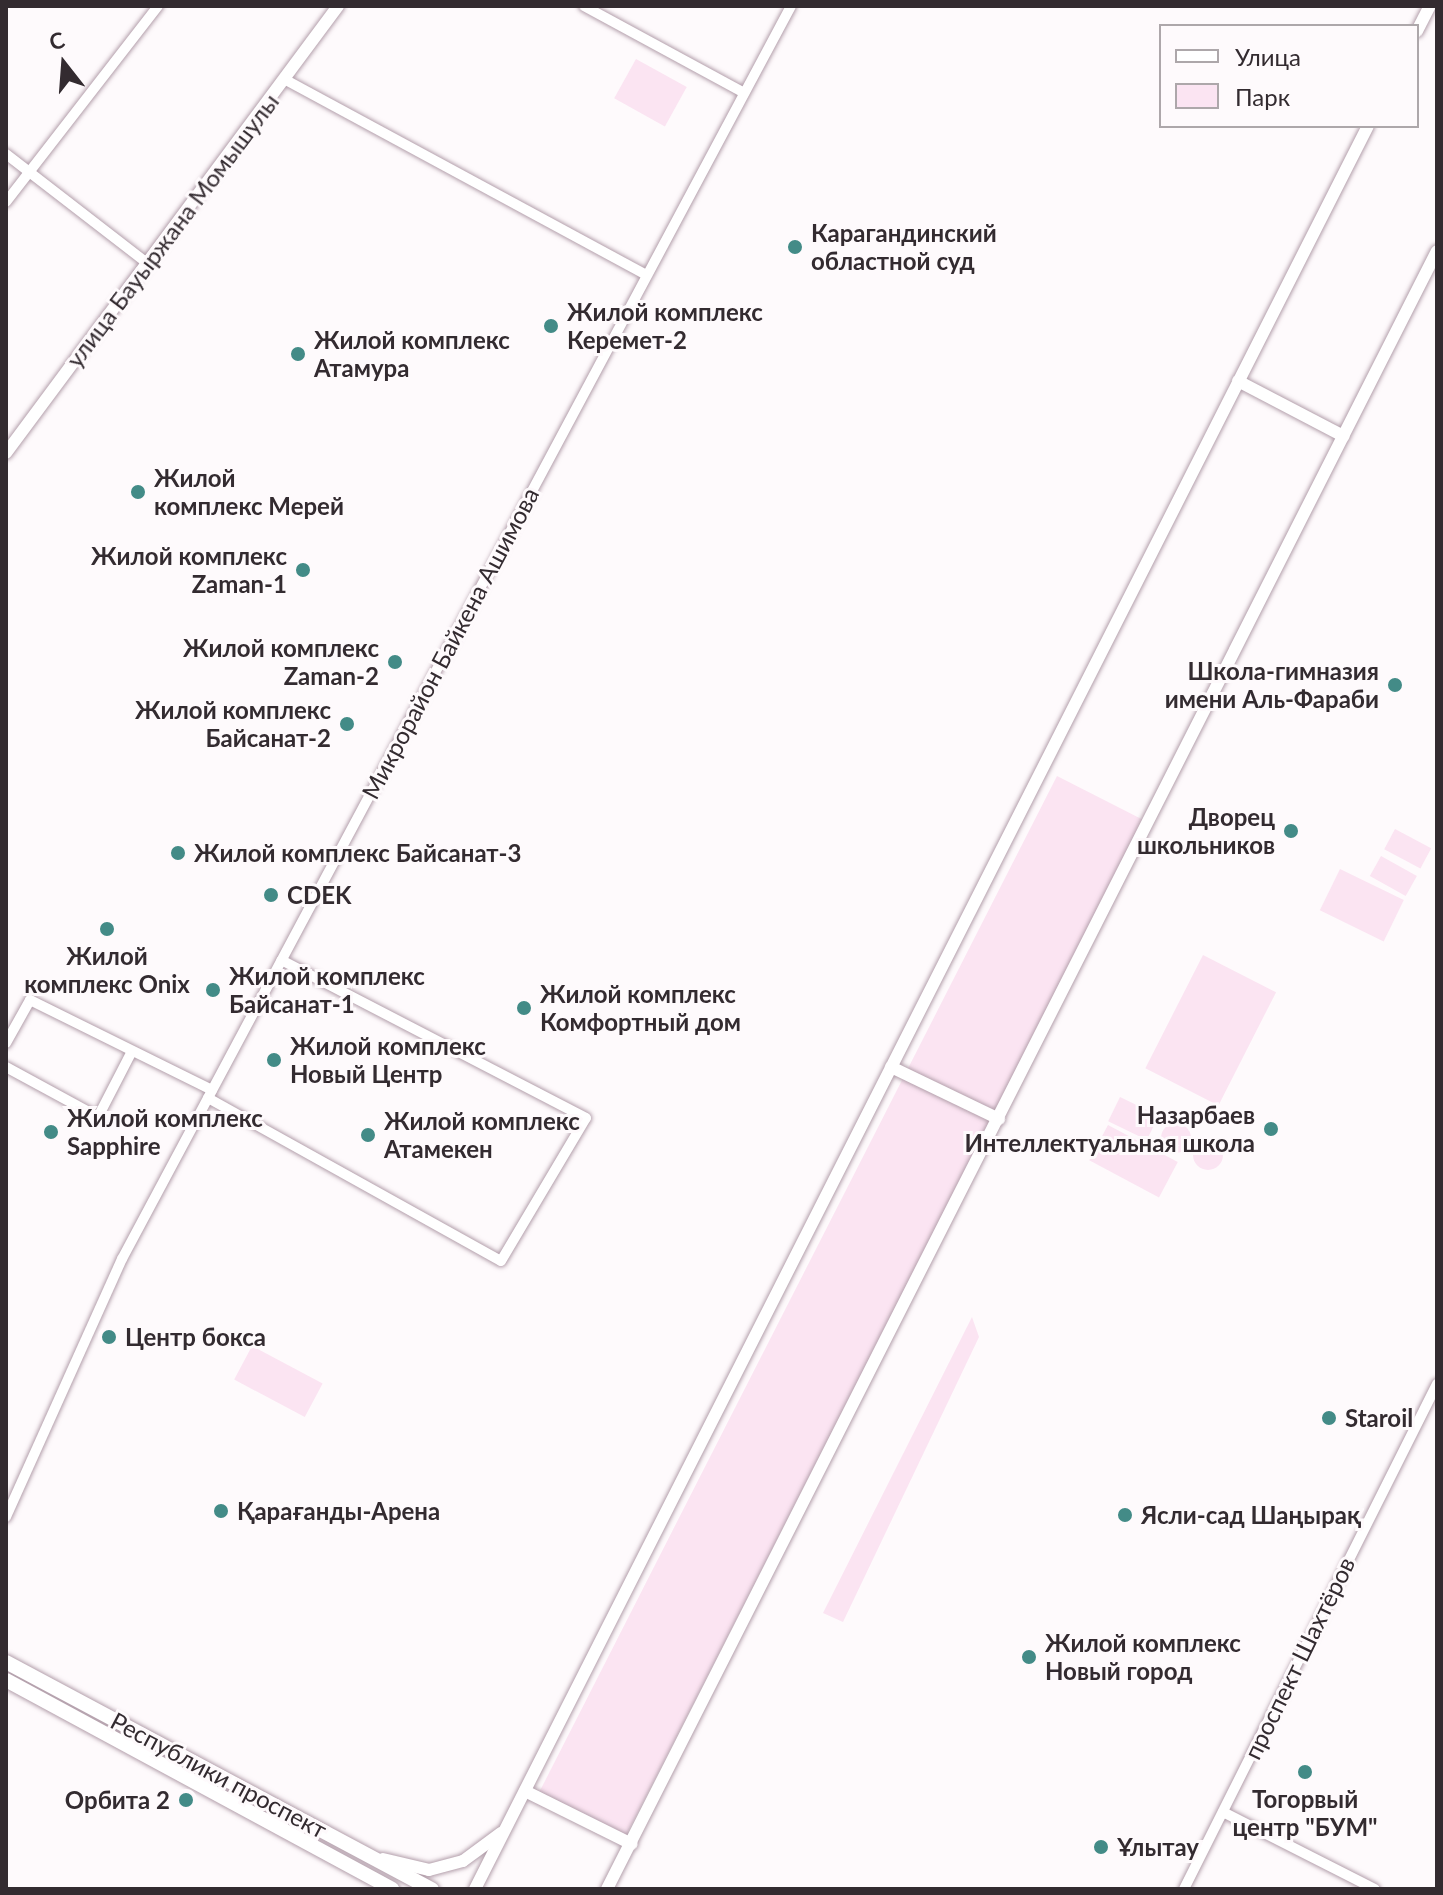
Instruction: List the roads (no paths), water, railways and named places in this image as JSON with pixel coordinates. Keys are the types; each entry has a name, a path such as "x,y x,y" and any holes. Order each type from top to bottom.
{"highway":[{"name":"Республики проспект","path":"6,1662 432,1889"},
{"name":"Республики проспект","path":"6,1680 392,1889"}],"main road":[{"name":"улица Бауыржана Момышулы","path":"6,453 338,6"},
{"path":"1419,27 1430,6"},
{"path":"475,1889 1367,128"},
{"path":"609,1889 1437,251"},
{"path":"1238,381 1343,436"},
{"path":"891,1067 999,1119"},
{"path":"525,1791 632,1844"},
{"path":"372,1857 429,1870 463,1861 506,1828"}],"street":[{"path":"6,202 158,6"},
{"path":"584,6 744,93"},
{"name":"Микрорайон Байкена Ашимова","path":"6,1517 111,1282 791,6"},
{"path":"284,79 646,275"},
{"path":"6,154 147,263"},
{"path":"6,1043 30,1000 210,1094 501,1261 586,1118 281,960"},
{"path":"6,1067 98,1117 131,1053"},
{"name":"проспект Шахтёров","path":"1184,1889 1437,1384"},
{"path":"1223,1812 1375,1889"}],"place":[{"name":"Карагандинский областной суд","path":"795,247"},
{"name":"Жилой комплекс Керемет-2","path":"551,326"},
{"name":"Жилой комплекс Атамура","path":"298,354"},
{"name":"Жилой комплекс Мерей","path":"138,492"},
{"name":"Жилой комплекс Zaman-1","path":"303,570"},
{"name":"Жилой комплекс Zaman-2","path":"395,662"},
{"name":"Школа-гимназия имени Аль-Фараби","path":"1395,685"},
{"name":"Жилой комплекс Байсанат-2","path":"347,724"},
{"name":"Дворец школьников","path":"1291,831"},
{"name":"Жилой комплекс Байсанат-3","path":"178,853"},
{"name":"CDEK","path":"271,895"},
{"name":"Жилой комплекс Onix","path":"107,929"},
{"name":"Жилой комплекс Байсанат-1","path":"213,990"},
{"name":"Жилой комплекс Комфортный дом","path":"524,1008"},
{"name":"Жилой комплекс Новый Центр","path":"274,1060"},
{"name":"Назарбаев Интеллектуальная школа","path":"1271,1129"},
{"name":"Жилой комплекс Sapphire","path":"51,1132"},
{"name":"Жилой комплекс Атамекен","path":"368,1135"},
{"name":"Центр бокса","path":"109,1337"},
{"name":"Staroil","path":"1329,1418"},
{"name":"Қарағанды-Арена","path":"221,1511"},
{"name":"Ясли-сад Шаңырақ","path":"1125,1515"},
{"name":"Жилой комплекс Новый город","path":"1029,1657"},
{"name":"Тогорвый центр \"БУМ\"","path":"1305,1772"},
{"name":"Орбита 2","path":"186,1800"},
{"name":"Ұлытау","path":"1101,1847"}]}
